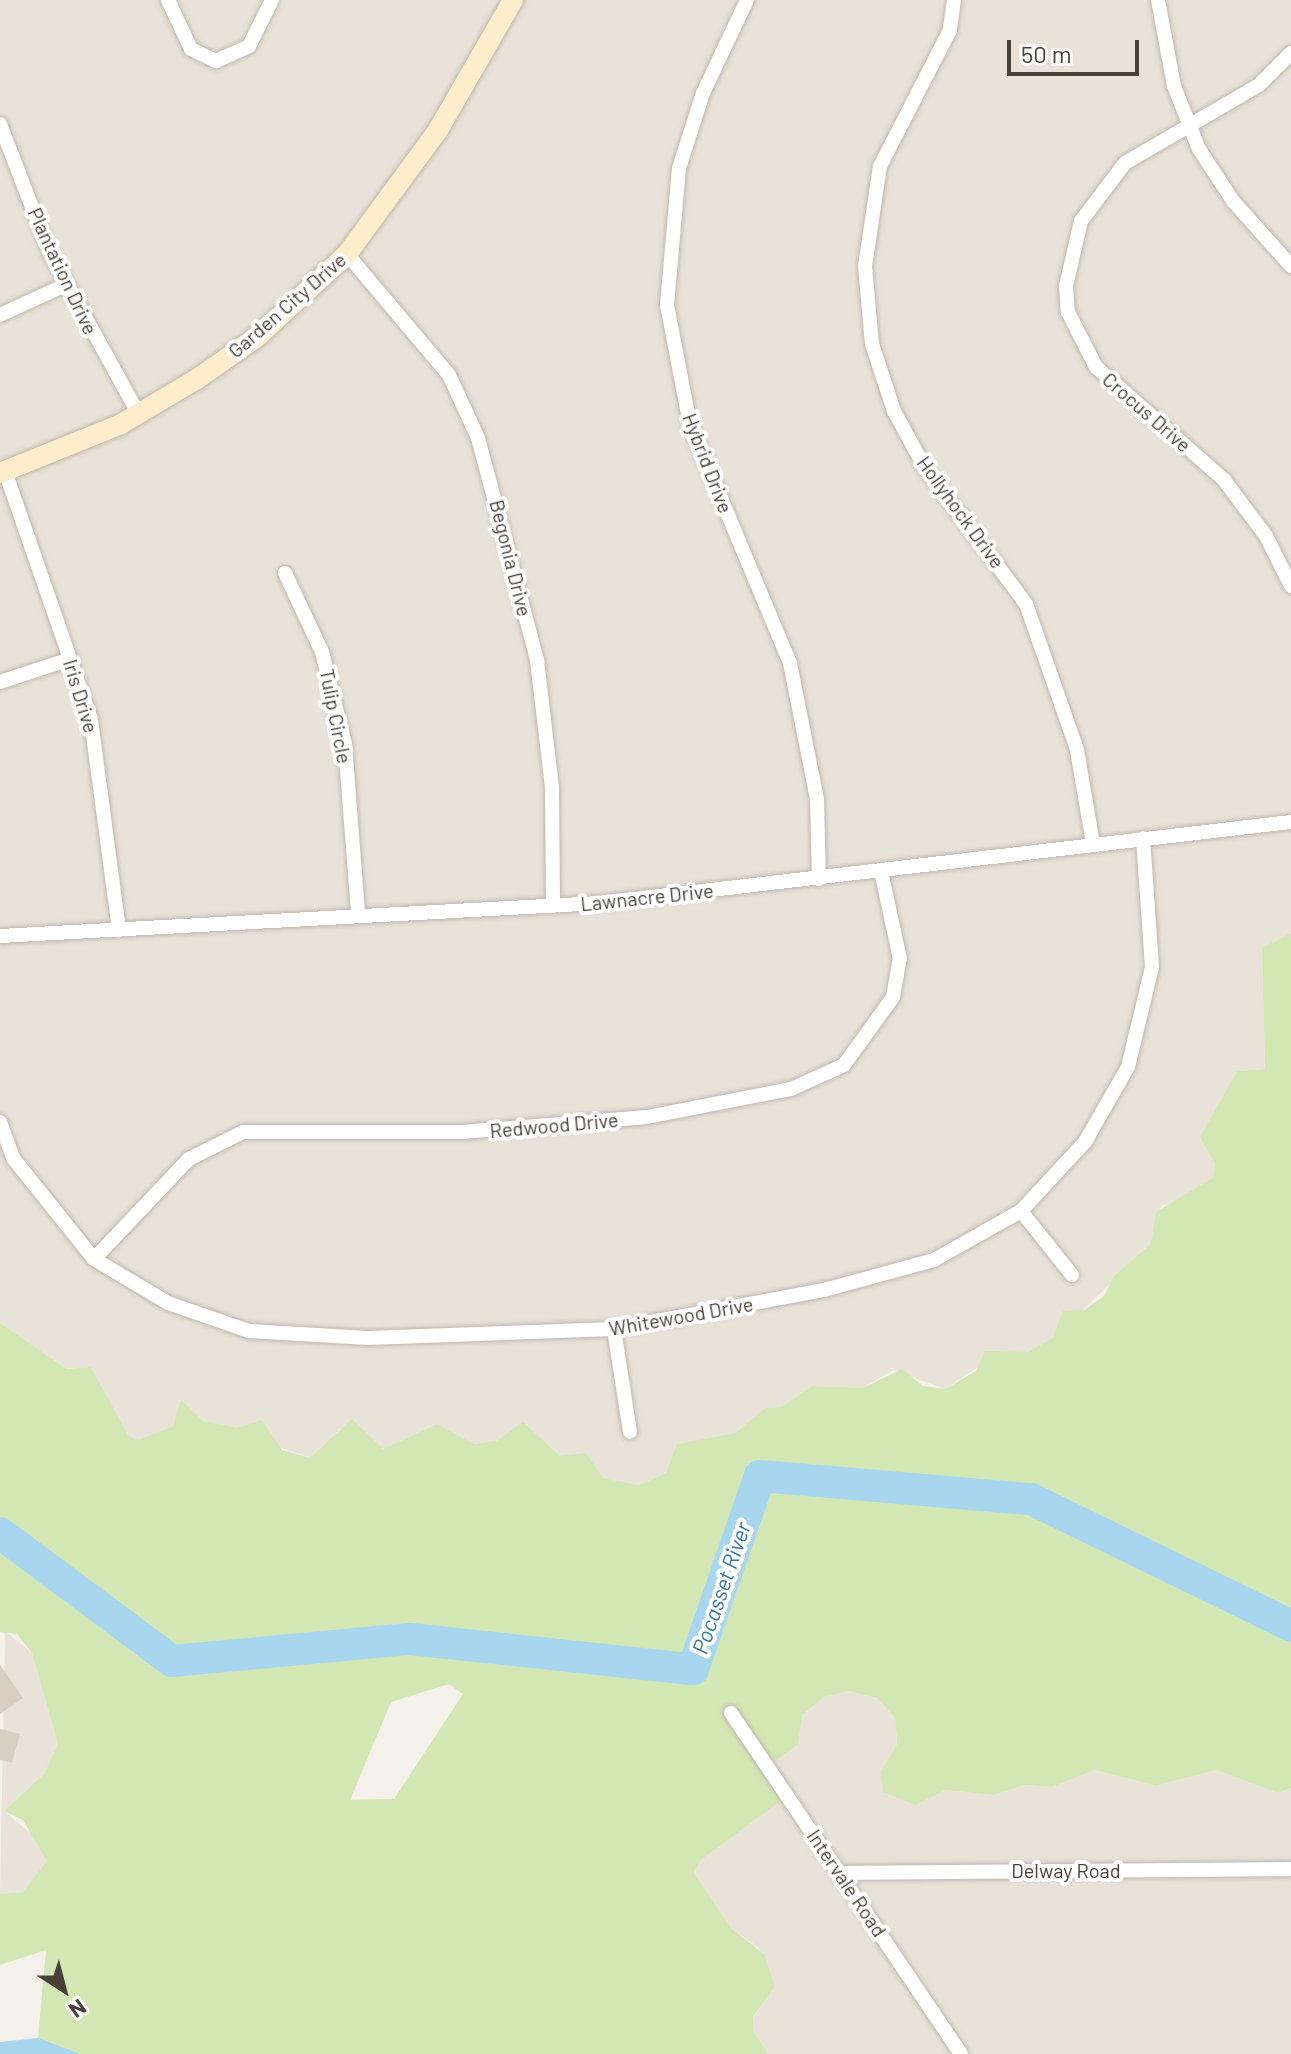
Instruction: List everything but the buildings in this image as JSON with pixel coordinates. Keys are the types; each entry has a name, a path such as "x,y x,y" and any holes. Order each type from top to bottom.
{"street":[{"path":"168,0 191,49 216,61 249,46 272,0"},
{"name":"Garden City Drive","path":"2,472 138,413 257,337 347,254 438,130 513,0"},
{"name":"Hybrid Drive","path":"747,0 703,93 679,168 667,305 690,424 790,663 817,799 819,879"},
{"name":"Hollyhock Drive","path":"954,0 950,30 880,166 865,266 872,344 894,411 925,468 1026,604 1077,750 1093,844"},
{"path":"1158,0 1187,122 1233,201 1291,266"},
{"name":"Crocus Drive","path":"1291,53 1259,85 1187,122 1125,163 1095,195 1069,254 1068,312 1096,367 1224,480 1266,536 1291,586"},
{"name":"Plantation Drive","path":"1,130 65,285 138,413"},
{"name":"Begonia Drive","path":"347,254 449,375 478,438 537,660 552,788 553,906"},
{"path":"0,315 65,285"},
{"name":"Iris Drive","path":"2,472 91,720 119,930"},
{"name":"Tulip Circle","path":"285,573 322,652 345,744 358,914"},
{"path":"0,682 70,659"},
{"name":"Lawnacre Drive","path":"0,936 358,914 553,906 819,879 1291,822"},
{"name":"Whitewood Drive","path":"0,1122 13,1158 94,1259 168,1303 249,1331 368,1338 614,1329 824,1290 934,1260 1021,1211 1085,1142 1128,1067 1152,967 1143,838"},
{"name":"Redwood Drive","path":"94,1259 189,1159 243,1132 462,1132 647,1117 791,1089 844,1065 893,997 900,959 881,871"},
{"path":"1021,1211 1072,1275"},
{"path":"614,1329 630,1432"},
{"name":"Intervale Road","path":"731,1713 961,2054"},
{"name":"Delway Road","path":"841,1873 1291,1869"}],"shaded area":[{"path":"0,0 1291,0 1291,933 1262,949 1265,1069 1237,1071 1201,1137 1215,1164 1213,1178 1180,1204 1162,1205 1151,1244 1053,1339 1028,1352 996,1355 945,1389 893,1370 863,1388 812,1386 781,1407 765,1408 735,1433 677,1444 666,1473 639,1485 603,1478 589,1465 560,1456 523,1423 497,1442 473,1444 437,1424 383,1449 339,1429 333,1444 311,1458 203,1421 181,1401 173,1426 138,1440 128,1436 91,1367 67,1369 0,1323"},
{"path":"5,1631 32,1653 58,1744 44,1774 4,1811 40,1841 47,1861 43,1875 23,1892 0,1894"},
{"path":"848,1691 877,1698 895,1718 897,1744 881,1771 916,1805 946,1790 993,1795 1025,1785 1052,1787 1095,1770 1156,1786 1216,1770 1278,1793 1291,1788 1291,2054 768,2054 753,2032 753,2018 775,1987 759,1948 731,1928 694,1873 701,1860 786,1796 770,1767 802,1715 824,1697"}],"green space":[{"path":"1291,933 1291,1788 1278,1793 1216,1770 1156,1786 1095,1770 1052,1787 1025,1785 993,1795 946,1790 916,1805 883,1792 881,1771 897,1744 895,1718 877,1698 848,1691 824,1697 802,1715 798,1744 770,1765 787,1796 701,1860 694,1873 731,1928 764,1954 775,1987 753,2017 753,2031 768,2054 66,2054 38,2038 46,1950 0,1965 0,1894 23,1892 47,1861 23,1820 4,1811 44,1774 58,1744 32,1653 17,1634 0,1632 0,1323 67,1369 91,1367 128,1435 138,1440 173,1426 181,1400 203,1421 237,1428 262,1420 282,1450 310,1458 352,1419 383,1449 437,1424 474,1444 497,1441 523,1422 560,1456 586,1453 603,1478 639,1485 666,1473 677,1444 735,1433 765,1408 781,1407 812,1386 863,1388 902,1369 923,1386 945,1389 976,1371 985,1351 1028,1352 1053,1338 1063,1311 1084,1310 1104,1296 1113,1277 1151,1244 1156,1212 1213,1178 1215,1164 1200,1137 1237,1071 1265,1069 1262,948","holes":["449,1684 463,1694 394,1799 350,1800 391,1702"]}],"water":[{"path":"38,2038 80,2054 0,2054 0,2042"}],"waterway":[{"name":"Pocasset River","path":"0,1533 172,1661 410,1639 693,1669 760,1476 1031,1499 1291,1626"}]}
